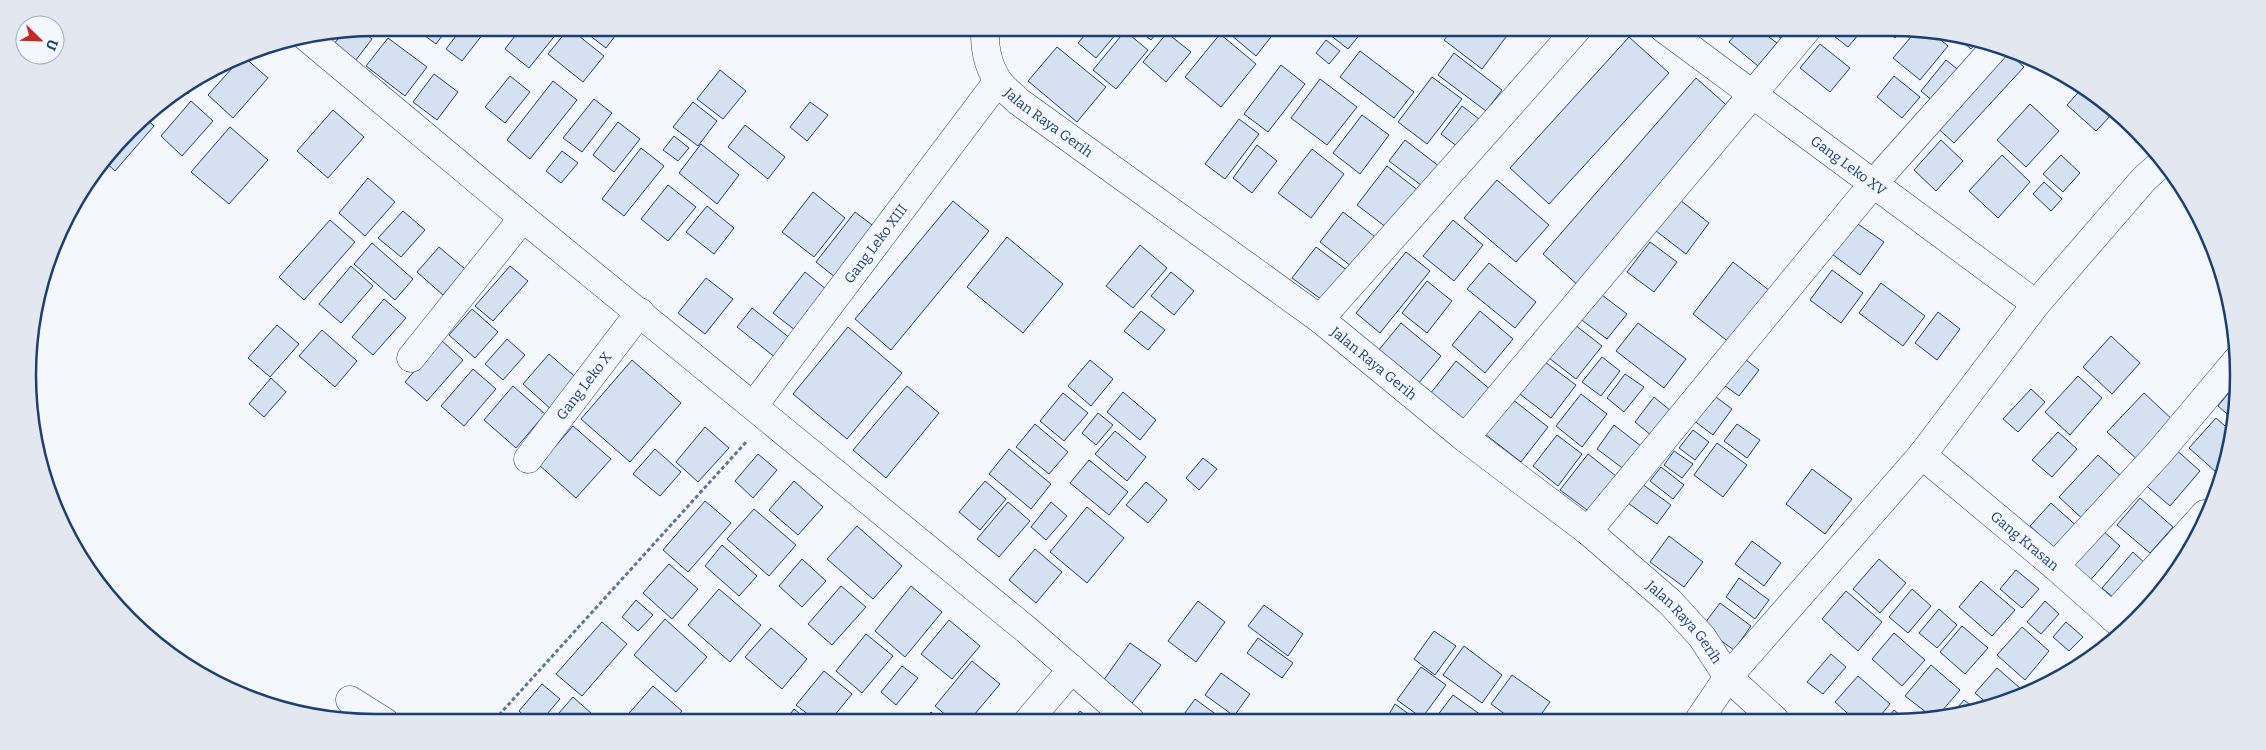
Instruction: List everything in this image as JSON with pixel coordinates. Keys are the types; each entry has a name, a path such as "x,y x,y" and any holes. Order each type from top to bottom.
{"street":[{"name":"Jalan Raya Gerih","path":"985,36 986,52 998,81 1018,101 1320,319 1465,438 1588,531 1670,602 1702,638 1728,677 1703,714"},
{"path":"1320,319 1571,36"},
{"name":"Gang Leko XV","path":"1674,36 2036,304"},
{"path":"1465,438 1801,36"},
{"path":"313,42 1028,631 1123,714"},
{"path":"1588,531 1873,184 1991,51"},
{"name":"Gang Leko XIII","path":"760,412 998,81"},
{"path":"1768,714 1728,677 1922,455 2036,304 2144,179 2158,167"},
{"path":"410,358 524,218"},
{"name":"Gang Leko X","path":"528,459 640,312"},
{"path":"2055,566 2159,453 2230,369"},
{"name":"Gang Krasan","path":"1922,455 2055,566 2119,623"},
{"path":"2119,623 2191,531"},
{"path":"1034,714 1072,669"},
{"path":"350,700 372,714"}],"path":[{"path":"500,714 760,412"}],"building":[{"path":"368,36 372,39 352,65 331,48 338,38"},
{"path":"425,36 442,36 436,44"},
{"path":"456,36 481,36 462,61 446,49"},
{"path":"515,36 555,36 529,68 505,49"},
{"path":"563,36 579,36 604,56 583,82 548,54"},
{"path":"590,36 615,36 606,48"},
{"path":"1084,36 1114,36 1096,58 1078,43"},
{"path":"1121,36 1131,36 1148,50 1116,89 1093,70"},
{"path":"1146,36 1154,36 1151,40"},
{"path":"1165,36 1171,36 1191,52 1166,82 1143,62"},
{"path":"1218,36 1222,36 1256,64 1221,107 1185,77"},
{"path":"1232,36 1272,36 1256,56"},
{"path":"1331,36 1359,36 1348,49"},
{"path":"1447,36 1507,36 1482,69 1444,40"},
{"path":"1734,36 1768,36 1777,43 1758,66 1729,42"},
{"path":"1778,36 1786,36 1783,40"},
{"path":"1834,36 1857,36 1848,47"},
{"path":"1629,37 1669,73 1549,204 1510,168"},
{"path":"1911,37 1941,40 1948,46 1920,80 1893,58"},
{"path":"388,38 427,67 405,96 366,66"},
{"path":"1326,40 1340,51 1329,64 1316,53"},
{"path":"1820,44 1850,68 1830,92 1800,68"},
{"path":"1057,47 1106,87 1077,122 1028,81"},
{"path":"1360,51 1414,92 1394,118 1340,77"},
{"path":"1454,53 1502,90 1486,111 1438,75"},
{"path":"1998,53 2017,60 2024,67 1954,143 1932,123"},
{"path":"1946,60 1961,72 1935,103 1921,91"},
{"path":"248,61 268,78 233,118 208,95 233,68"},
{"path":"1281,65 1305,84 1268,132 1244,114"},
{"path":"720,70 746,91 723,119 697,99"},
{"path":"434,74 458,92 437,120 413,102"},
{"path":"510,76 530,92 505,123 485,107"},
{"path":"1894,76 1920,97 1902,118 1877,97"},
{"path":"1432,77 1462,99 1427,144 1398,122"},
{"path":"1696,78 1732,110 1579,286 1543,254"},
{"path":"1320,79 1357,107 1327,145 1291,118"},
{"path":"553,81 577,100 530,159 507,140"},
{"path":"2078,93 2110,117 2096,131 2067,105"},
{"path":"594,99 612,113 582,152 563,138"},
{"path":"191,101 213,121 182,156 161,136"},
{"path":"693,102 717,121 698,146 673,127"},
{"path":"810,102 828,115 807,141 790,127"},
{"path":"2030,104 2059,131 2026,167 1997,140"},
{"path":"1462,106 1483,122 1462,150 1441,134"},
{"path":"333,110 364,137 328,178 297,151"},
{"path":"1362,115 1389,135 1360,174 1333,153"},
{"path":"1239,119 1259,134 1225,179 1205,164"},
{"path":"150,122 154,126 115,171 109,165 135,135"},
{"path":"618,122 640,139 614,172 593,155"},
{"path":"745,125 785,157 768,179 728,147"},
{"path":"230,127 268,160 229,204 191,172"},
{"path":"674,136 689,148 678,161 663,150"},
{"path":"1405,140 1440,167 1425,188 1389,161"},
{"path":"1941,140 1963,161 1936,191 1914,170"},
{"path":"701,144 739,175 717,204 679,173"},
{"path":"1257,145 1277,161 1252,193 1233,178"},
{"path":"641,148 664,166 624,216 602,199"},
{"path":"1312,149 1344,174 1311,218 1278,193"},
{"path":"562,151 578,163 561,183 546,171"},
{"path":"2002,155 2030,182 1998,218 1969,191"},
{"path":"2061,155 2080,173 2063,192 2043,174"},
{"path":"1387,166 1424,195 1395,234 1357,205"},
{"path":"368,178 395,202 365,236 339,213"},
{"path":"1497,180 1549,225 1516,262 1464,218"},
{"path":"2044,182 2062,199 2051,211 2033,194"},
{"path":"668,185 696,207 668,241 641,219"},
{"path":"813,192 845,218 814,257 782,232"},
{"path":"1680,200 1709,223 1686,254 1656,231"},
{"path":"953,201 989,231 891,350 855,319"},
{"path":"707,206 734,228 714,254 686,232"},
{"path":"403,211 425,230 401,257 378,238"},
{"path":"855,212 880,231 840,281 816,262"},
{"path":"1343,212 1383,243 1360,273 1320,242"},
{"path":"330,220 355,242 304,300 279,277"},
{"path":"1453,220 1483,245 1454,281 1423,256"},
{"path":"1855,222 1884,242 1860,275 1832,254"},
{"path":"1007,237 1063,284 1023,333 967,287"},
{"path":"1650,242 1677,262 1654,292 1627,272"},
{"path":"372,243 413,279 395,300 354,264"},
{"path":"1140,245 1167,268 1133,308 1106,286"},
{"path":"439,247 465,269 443,295 417,272"},
{"path":"1316,247 1348,271 1325,302 1292,278"},
{"path":"1406,252 1430,271 1380,333 1356,313"},
{"path":"1733,262 1770,291 1730,343 1693,314"},
{"path":"1489,263 1536,302 1515,328 1467,289"},
{"path":"351,266 373,286 341,323 319,304"},
{"path":"510,266 528,281 493,321 475,306"},
{"path":"1832,270 1863,293 1841,323 1810,300"},
{"path":"805,272 832,294 800,334 773,313"},
{"path":"1171,272 1194,291 1174,315 1151,296"},
{"path":"706,278 733,299 705,334 678,313"},
{"path":"1427,281 1452,301 1427,333 1402,313"},
{"path":"1881,283 1925,316 1903,346 1859,313"},
{"path":"1598,292 1627,314 1607,339 1579,318"},
{"path":"384,299 406,318 373,355 352,337"},
{"path":"752,308 791,339 776,358 737,327"},
{"path":"472,309 498,332 475,358 449,335"},
{"path":"1141,311 1165,330 1148,350 1124,331"},
{"path":"1480,311 1513,339 1485,373 1452,345"},
{"path":"1938,312 1960,329 1937,360 1915,343"},
{"path":"1401,323 1441,356 1418,384 1378,351"},
{"path":"1638,323 1686,359 1664,388 1616,351"},
{"path":"277,325 299,344 270,377 248,358"},
{"path":"1575,325 1602,346 1576,379 1549,358"},
{"path":"848,327 902,373 847,439 793,394"},
{"path":"322,330 357,361 335,387 299,356"},
{"path":"2111,336 2140,363 2112,394 2083,367"},
{"path":"507,339 525,355 503,380 485,364"},
{"path":"441,340 463,360 427,401 405,382"},
{"path":"549,354 579,380 552,410 523,384"},
{"path":"1741,356 1759,370 1739,396 1721,383"},
{"path":"1602,357 1620,371 1601,396 1582,382"},
{"path":"1541,359 1576,385 1551,418 1516,391"},
{"path":"632,360 681,403 630,462 581,419"},
{"path":"1090,360 1113,379 1091,406 1068,386"},
{"path":"1456,361 1491,390 1465,422 1430,394"},
{"path":"473,369 496,389 464,426 441,406"},
{"path":"1625,374 1644,387 1624,412 1607,398"},
{"path":"2078,376 2102,398 2070,435 2045,412"},
{"path":"271,378 286,392 264,417 249,404"},
{"path":"513,386 545,414 516,448 484,420"},
{"path":"907,386 939,413 886,478 853,450"},
{"path":"2031,389 2045,402 2018,432 2003,419"},
{"path":"1123,392 1156,420 1140,440 1107,412"},
{"path":"2229,392 2227,414 2218,406"},
{"path":"1063,393 1088,413 1064,441 1040,421"},
{"path":"2144,393 2175,422 2139,461 2107,432"},
{"path":"1581,394 1607,414 1582,447 1556,426"},
{"path":"1712,394 1732,409 1713,435 1693,420"},
{"path":"1654,397 1671,411 1652,436 1635,422"},
{"path":"1512,399 1548,427 1521,462 1485,434"},
{"path":"1098,413 1113,425 1096,445 1082,433"},
{"path":"2216,418 2226,427 2216,472 2189,448"},
{"path":"1035,424 1068,452 1049,474 1016,447"},
{"path":"1737,424 1760,440 1747,458 1724,441"},
{"path":"1614,425 1646,450 1629,473 1597,449"},
{"path":"573,426 611,459 576,498 539,465"},
{"path":"705,427 729,448 698,482 676,462"},
{"path":"1693,430 1709,442 1695,460 1679,448"},
{"path":"1115,431 1146,457 1127,481 1095,454"},
{"path":"2058,432 2077,449 2052,477 2032,460"},
{"path":"1557,435 1582,454 1558,486 1533,466"},
{"path":"1717,443 1747,465 1723,497 1694,475"},
{"path":"2173,447 2200,471 2170,506 2142,482"},
{"path":"655,449 681,472 660,496 633,474"},
{"path":"1009,449 1051,484 1031,509 989,474"},
{"path":"1674,451 1693,464 1682,478 1664,465"},
{"path":"758,454 777,470 753,498 735,481"},
{"path":"1588,454 1621,480 1594,515 1560,490"},
{"path":"2098,455 2125,480 2086,522 2059,497"},
{"path":"1203,458 1217,469 1199,490 1186,478"},
{"path":"1089,460 1128,492 1109,515 1070,483"},
{"path":"1661,467 1684,485 1673,499 1650,481"},
{"path":"1812,469 1852,499 1825,534 1786,504"},
{"path":"794,481 823,507 798,535 769,510"},
{"path":"985,481 1006,499 980,530 959,512"},
{"path":"1146,482 1167,500 1148,523 1126,505"},
{"path":"1642,484 1671,505 1657,524 1628,503"},
{"path":"2140,498 2173,527 2150,553 2117,525"},
{"path":"705,501 731,523 688,572 663,550"},
{"path":"1008,502 1030,521 999,557 977,539"},
{"path":"1051,502 1067,516 1046,540 1031,527"},
{"path":"2051,503 2080,529 2059,552 2030,526"},
{"path":"1087,507 1124,538 1087,583 1050,552"},
{"path":"754,509 796,545 769,576 727,539"},
{"path":"857,526 902,566 873,599 827,559"},
{"path":"2101,529 2120,546 2088,583 2069,566"},
{"path":"1669,536 1703,562 1684,587 1650,562"},
{"path":"1752,541 1781,563 1764,586 1735,564"},
{"path":"722,545 757,576 739,596 705,566"},
{"path":"1035,549 1062,572 1036,603 1009,580"},
{"path":"2133,552 2150,568 2120,603 2102,588"},
{"path":"802,559 826,581 802,607 779,586"},
{"path":"1879,559 1906,583 1880,613 1853,589"},
{"path":"669,564 698,589 672,619 643,593"},
{"path":"2016,570 2039,589 2022,608 2000,589"},
{"path":"1739,578 1769,600 1755,619 1726,597"},
{"path":"1981,581 2015,610 1992,636 1959,607"},
{"path":"841,586 866,607 832,645 808,624"},
{"path":"911,586 942,612 905,657 875,631"},
{"path":"719,589 761,625 730,662 688,625"},
{"path":"1912,589 1931,606 1908,633 1889,617"},
{"path":"1846,591 1882,622 1858,651 1822,619"},
{"path":"636,600 653,615 638,631 622,617"},
{"path":"1198,601 1225,622 1196,662 1168,641"},
{"path":"2045,601 2059,614 2041,634 2027,622"},
{"path":"1720,603 1751,626 1734,650 1702,627"},
{"path":"1264,605 1303,634 1288,656 1248,626"},
{"path":"1939,609 1957,625 1937,648 1919,633"},
{"path":"665,619 707,657 676,692 634,655"},
{"path":"949,620 980,646 952,679 921,654"},
{"path":"602,622 627,644 582,696 556,674"},
{"path":"2066,622 2083,637 2069,651 2053,637"},
{"path":"1962,626 1988,648 1965,674 1940,652"},
{"path":"2022,627 2049,651 2025,680 1997,655"},
{"path":"771,628 807,659 782,689 745,657"},
{"path":"1434,631 1456,646 1435,675 1414,659"},
{"path":"1894,633 1925,660 1902,686 1872,659"},
{"path":"866,634 893,656 862,693 836,671"},
{"path":"1258,638 1293,663 1282,678 1247,653"},
{"path":"1130,643 1161,665 1132,703 1103,681"},
{"path":"1464,646 1502,675 1482,703 1443,675"},
{"path":"1831,654 1846,667 1823,694 1807,682"},
{"path":"972,661 1000,684 975,714 945,714 935,706"},
{"path":"1931,665 1960,690 1943,710 1935,711 1926,712 1905,696"},
{"path":"902,666 918,678 896,705 881,692"},
{"path":"1421,667 1446,685 1425,714 1416,714 1397,700"},
{"path":"1997,668 2020,688 1984,701 1975,693"},
{"path":"824,671 852,694 836,714 808,714 796,705"},
{"path":"1221,673 1250,694 1235,714 1231,714 1205,695"},
{"path":"1512,675 1550,702 1541,714 1505,714 1491,704"},
{"path":"1858,676 1890,704 1882,714 1848,714 1835,702"},
{"path":"542,684 560,699 547,714 522,714 519,711"},
{"path":"653,686 682,711 680,714 628,714"},
{"path":"1453,695 1480,714 1439,714"},
{"path":"573,697 592,714 558,714"},
{"path":"1195,699 1215,714 1184,714"},
{"path":"1964,700 1969,704 1958,707"},
{"path":"1395,704 1409,714 1389,714"},
{"path":"794,709 800,714 790,714"}]}
